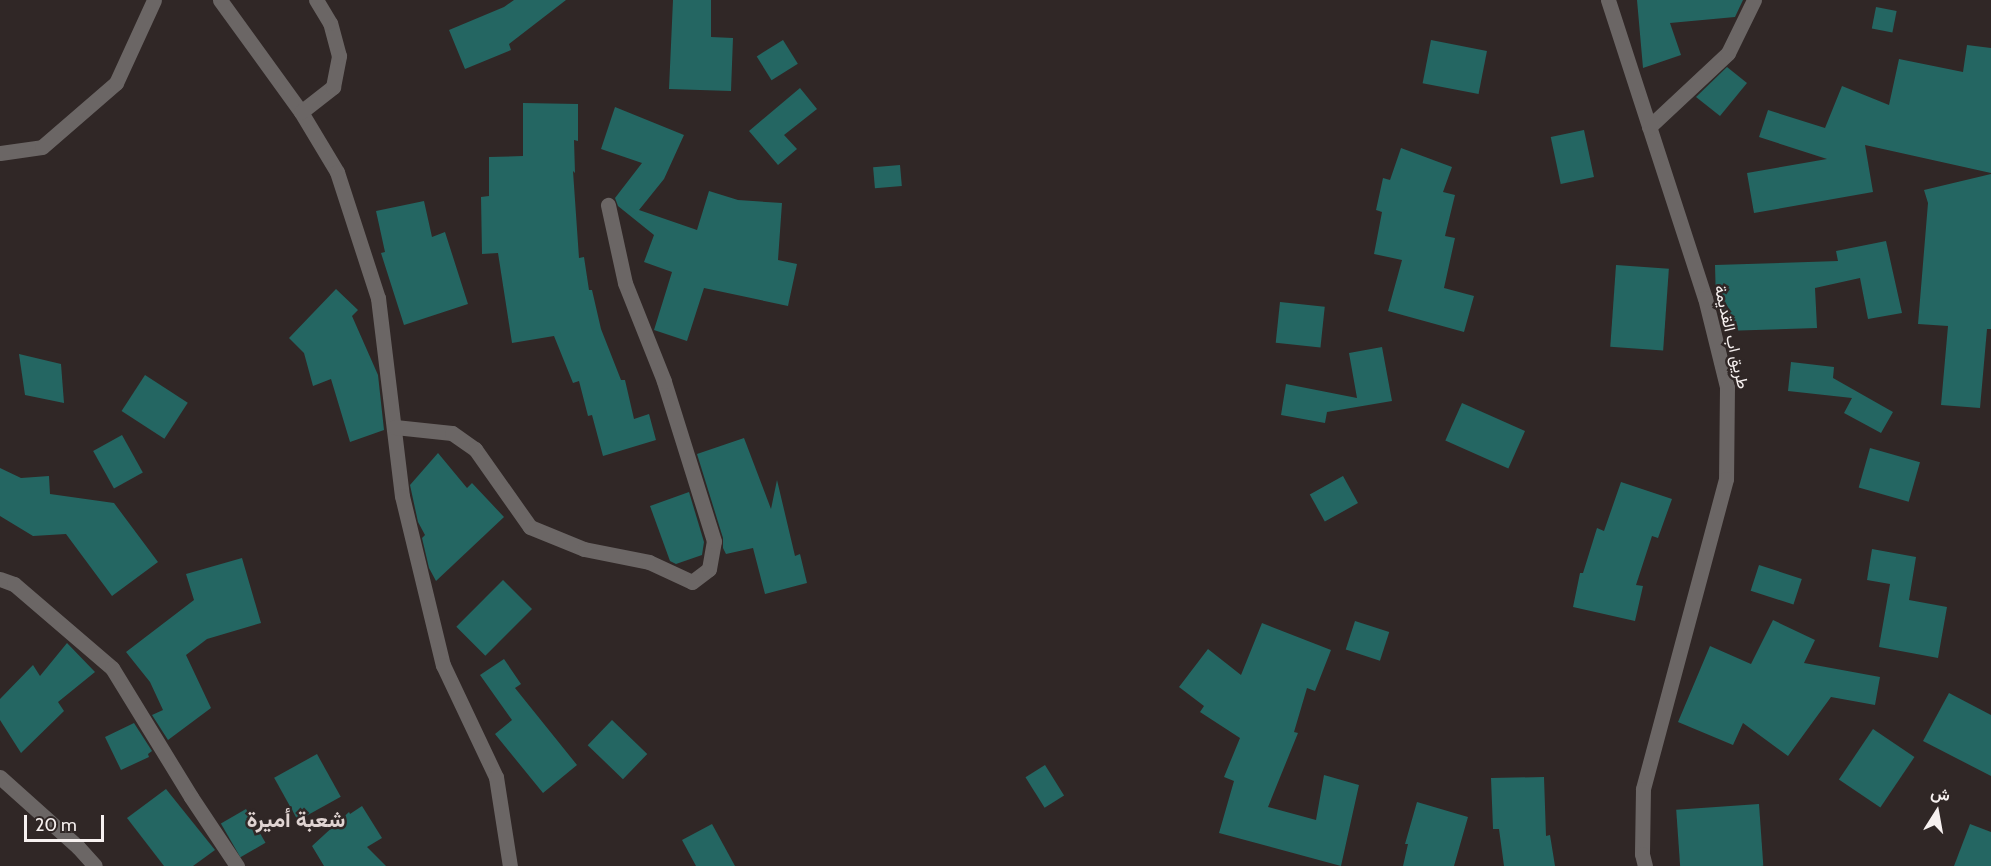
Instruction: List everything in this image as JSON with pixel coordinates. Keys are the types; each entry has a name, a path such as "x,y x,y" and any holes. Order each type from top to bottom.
{"street":[{"path":"0,153 42,147 116,83 154,0"},
{"path":"220,0 301,112 337,172 378,298 402,496 443,665 496,777 510,866"},
{"path":"301,112 333,87 339,56 330,23 316,0"},
{"name":"طريق اب القديمة","path":"1608,0 1705,298 1727,387 1726,479 1643,789 1642,854 1645,866"},
{"path":"1649,127 1728,53 1754,0"},
{"path":"395,427 452,433 476,449 530,527 584,549 649,561 692,582 709,569 714,541 664,381 626,283 608,205"},
{"path":"0,579 14,584 112,668 191,797 237,866"},
{"path":"0,777 78,847 95,866"}],"building":[{"path":"514,0 566,0 509,44 511,50 465,69 449,30 504,7"},
{"path":"673,0 711,0 711,37 733,38 731,91 669,89"},
{"path":"1637,0 1743,0 1735,17 1670,23 1681,55 1643,68"},
{"path":"1876,7 1897,11 1892,33 1872,29"},
{"path":"783,40 798,64 772,80 757,56"},
{"path":"1431,40 1487,51 1479,94 1423,83"},
{"path":"1967,45 1991,48 1991,173 1865,145 1873,192 1754,213 1747,173 1827,159 1759,137 1768,110 1825,128 1842,86 1889,105 1899,59 1963,72"},
{"path":"1727,67 1747,83 1720,116 1696,97"},
{"path":"800,88 817,109 784,135 797,149 778,165 749,131"},
{"path":"523,103 578,104 578,141 574,140 575,173 573,171 579,258 584,257 589,290 592,290 601,329 621,380 625,380 634,419 649,414 656,440 603,456 592,415 588,416 579,381 573,383 554,336 512,343 498,253 482,254 481,197 489,196 489,157 523,156"},
{"path":"615,107 684,135 664,179 639,210 697,230 709,191 738,200 782,203 778,260 797,264 788,306 704,288 687,341 654,330 672,272 644,262 654,235 618,206 615,198 642,163 601,149"},
{"path":"1584,130 1594,177 1561,184 1551,137"},
{"path":"1401,148 1452,167 1443,192 1455,195 1445,236 1455,238 1444,288 1474,296 1464,332 1388,311 1402,260 1374,254 1382,212 1376,210 1383,178 1390,180"},
{"path":"900,165 902,186 875,188 873,167"},
{"path":"1991,174 1991,329 1987,329 1980,408 1941,405 1948,326 1918,324 1928,203 1924,190"},
{"path":"424,201 432,237 445,232 468,304 404,325 381,253 385,252 376,211"},
{"path":"1886,241 1902,313 1868,319 1860,278 1815,288 1817,328 1723,331 1716,302 1715,265 1838,261 1836,251"},
{"path":"1616,265 1669,269 1663,350 1610,347"},
{"path":"336,289 358,310 352,316 378,375 384,430 350,442 331,379 313,386 304,353 289,338"},
{"path":"1280,302 1325,307 1320,347 1276,343"},
{"path":"1382,347 1392,401 1327,412 1325,423 1281,415 1286,384 1357,398 1349,353"},
{"path":"19,354 61,364 64,403 25,395"},
{"path":"1791,362 1834,367 1833,378 1893,412 1881,433 1844,413 1852,398 1788,391"},
{"path":"145,375 188,403 164,439 122,411"},
{"path":"1462,403 1525,431 1508,469 1445,440"},
{"path":"122,435 143,473 114,489 93,451"},
{"path":"744,438 771,509 777,480 795,556 800,554 807,583 765,594 753,548 726,554 723,548 723,538 697,454"},
{"path":"1870,448 1920,462 1909,502 1859,487"},
{"path":"438,453 467,488 472,483 504,517 436,581 429,568 422,538 425,535 418,522 410,485"},
{"path":"0,468 21,478 49,476 50,494 114,503 158,562 112,596 66,534 33,536 0,516"},
{"path":"1343,476 1358,503 1325,522 1310,494"},
{"path":"1621,482 1672,499 1658,538 1652,536 1636,585 1643,586 1635,621 1573,607 1580,573 1583,573 1597,528 1604,531"},
{"path":"689,492 704,542 702,555 676,564 670,561 650,506"},
{"path":"1872,549 1916,557 1909,600 1947,607 1938,658 1879,647 1890,584 1867,580"},
{"path":"242,558 261,623 207,639 186,655 211,708 168,740 152,715 163,710 150,682 126,652 194,600 186,574"},
{"path":"1759,565 1802,579 1793,605 1751,591"},
{"path":"503,580 532,609 485,656 456,627"},
{"path":"1773,620 1815,640 1804,663 1880,677 1875,705 1831,697 1788,756 1743,723 1733,745 1678,722 1710,646 1751,664"},
{"path":"1355,621 1389,632 1380,661 1346,650"},
{"path":"1262,623 1331,650 1315,691 1307,688 1294,732 1298,733 1268,807 1316,820 1324,775 1359,785 1341,866 1219,833 1234,781 1224,777 1240,738 1200,712 1204,706 1179,687 1208,649 1241,675"},
{"path":"67,643 95,672 58,702 64,711 21,753 0,720 0,699 33,665 40,676"},
{"path":"504,659 521,684 515,688 577,765 543,793 495,734 512,720 480,675"},
{"path":"1949,693 1991,715 1991,776 1923,741"},
{"path":"612,720 647,754 623,779 588,745"},
{"path":"134,723 152,751 148,754 149,757 121,770 105,737"},
{"path":"1873,729 1914,757 1880,808 1839,780"},
{"path":"317,754 341,797 298,821 274,778"},
{"path":"1045,765 1064,796 1045,808 1025,777"},
{"path":"1544,777 1546,836 1550,835 1555,866 1504,866 1499,829 1493,829 1491,778"},
{"path":"166,789 215,850 193,866 164,866 127,818"},
{"path":"1417,802 1468,817 1454,866 1403,866 1408,844 1405,844"},
{"path":"1759,804 1763,866 1680,866 1676,810"},
{"path":"362,806 382,838 367,847 386,866 324,866 312,846 349,812 350,814"},
{"path":"246,809 266,843 240,857 221,824"},
{"path":"712,824 735,866 696,866 682,840"},
{"path":"1970,824 1991,832 1991,866 1954,866"}],"district":[{"name":"شعبة أميرة","path":"296,820"}]}
